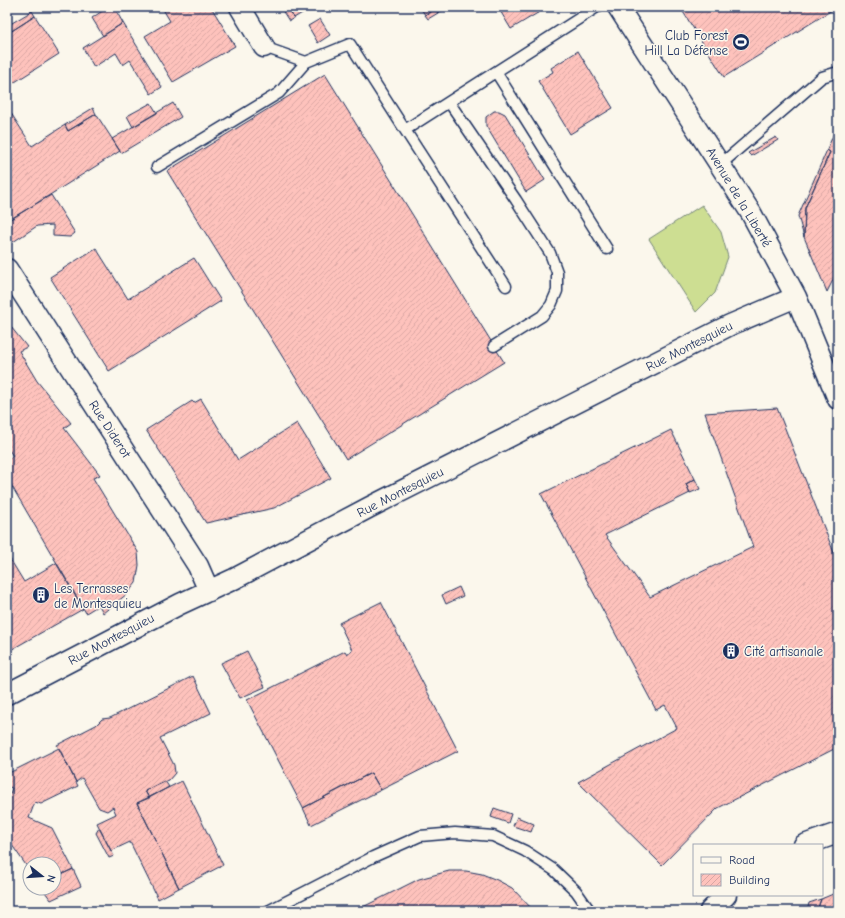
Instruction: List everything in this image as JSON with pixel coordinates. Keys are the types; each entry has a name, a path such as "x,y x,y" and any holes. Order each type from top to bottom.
{"street":[{"path":"240,7 264,47"},
{"name":"Avenue de la Liberté","path":"618,7 751,213 796,297 838,399"},
{"name":"Rue Diderot","path":"7,269 198,566 209,590"},
{"name":"Rue Montesquieu","path":"7,694 180,604 730,325 796,297"},
{"path":"807,844 838,833"},
{"path":"710,911 725,896"}],"lane":[{"path":"405,130 597,7"},
{"path":"156,167 279,93 306,62 350,44 506,286"},
{"path":"264,47 306,62"},
{"path":"496,72 607,249"},
{"path":"720,165 822,77 838,72"},
{"path":"449,102 546,246 557,272 557,291 551,305 542,316 494,346"},
{"path":"268,911 373,857 420,836 455,833 493,836 525,851 554,870 576,891 590,911"}],"green space":[{"path":"702,205 721,232 728,257 715,293 696,312 649,239"}],"building":[{"path":"108,7 114,7 123,23 103,36 92,18"},
{"path":"165,7 211,7 235,46 173,82 145,36 170,21 164,11"},
{"path":"280,7 287,7 294,18 289,21"},
{"path":"287,7 312,7 294,18"},
{"path":"420,7 448,7 438,13 435,9 425,15"},
{"path":"495,7 546,8 511,29 499,9 497,10"},
{"name":"Club Forest Hill La Défense","path":"680,7 837,7 724,77"},
{"path":"435,9 438,13 428,19 425,15"},
{"path":"32,11 35,16 7,34 7,26"},
{"path":"35,16 59,54 7,87 7,34"},
{"path":"320,19 330,35 318,43 308,26"},
{"path":"123,23 162,87 151,94 130,60 123,65 116,53 94,67 83,48"},
{"path":"578,51 613,108 570,134 538,81 553,72 551,68"},
{"path":"325,74 504,362 346,459 167,171"},
{"path":"151,103 157,113 133,127 127,116"},
{"path":"173,103 181,117 121,153 112,139"},
{"path":"7,107 32,146 65,125 68,131 96,114 120,151 13,218 7,209"},
{"path":"93,108 96,114 68,131 65,125"},
{"path":"494,111 499,111 505,114 545,180 526,192 486,126 486,117"},
{"path":"838,123 838,270 827,292 804,237 805,208 830,152 827,150"},
{"path":"776,137 778,140 751,156 748,153"},
{"path":"827,150 830,152 805,208 804,237 798,216"},
{"path":"51,195 75,233 70,237 53,236 53,225 37,226 7,246 7,221"},
{"path":"96,248 128,299 194,258 221,301 109,371 50,277"},
{"path":"7,322 27,347 19,351 37,381 71,423 64,428 100,475 93,478 138,552 139,565 136,583 127,594 103,613 99,605 86,613 7,478 7,460 13,456 7,447"},
{"path":"201,399 238,460 297,423 331,478 274,508 206,523 146,430 192,401 194,403"},
{"name":"Cité artisanale","path":"777,408 838,563 838,747 718,808 662,865 578,782 677,728 665,705 656,710 541,494 671,430 695,479 686,484 690,493 605,535 650,597 753,547 705,413"},
{"path":"695,479 700,489 690,493 686,484"},
{"name":"Les Terrasses de Montesquieu","path":"7,554 24,582 56,563 83,609 7,652"},
{"path":"459,587 463,596 446,604 442,595"},
{"path":"381,602 458,751 381,790 371,773 303,808 247,700 345,651 347,654 352,650 339,623"},
{"path":"247,651 265,687 240,698 221,663"},
{"path":"193,676 211,713 160,738 174,765 175,773 169,780 145,791 149,798 137,803 179,888 158,899 130,842 111,851 97,823 116,814 113,807 107,811 99,808 82,778 76,782 57,745 96,725 102,719 110,718"},
{"path":"59,748 78,786 41,804 35,802 29,818 52,828 73,869 62,874 62,856 22,856 22,860 7,838 7,802 12,788 7,786 7,774"},
{"path":"371,773 381,790 311,825 303,808"},
{"path":"165,781 169,787 149,798 145,791"},
{"path":"182,781 223,865 179,888 137,803"},
{"path":"494,808 511,814 508,823 491,817"},
{"path":"517,817 534,824 531,832 513,826"},
{"path":"99,828 114,856 109,858 96,833"},
{"path":"73,869 81,886 62,895 62,874"},
{"path":"449,871 466,871 482,874 497,880 512,888 534,911 355,911 419,879"},
{"path":"838,892 838,911 817,911 821,899"},
{"path":"48,896 60,896 51,900"},
{"path":"821,899 817,911 807,911 809,903"}],"place":[{"name":"Club Forest Hill La Défense","path":"741,42"},
{"name":"Les Terrasses de Montesquieu","path":"41,595"},
{"name":"Cité artisanale","path":"731,651"}]}
